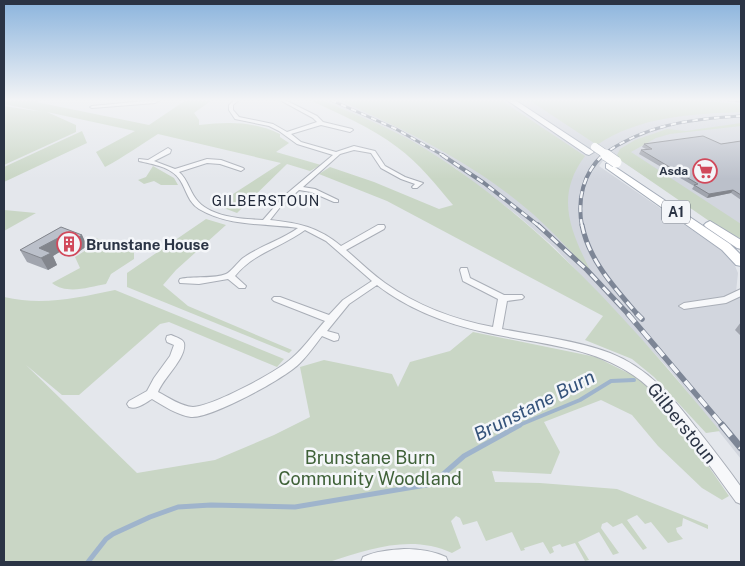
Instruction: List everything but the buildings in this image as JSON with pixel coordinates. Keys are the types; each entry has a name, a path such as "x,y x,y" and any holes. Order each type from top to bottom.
{"main road":[{"name":"A1","path":"554,126 592,150"},
{"name":"A1","path":"559,126 613,164 741,245"},
{"name":"A1","path":"613,164 726,247 741,262"}],"street":[{"path":"273,126 299,143 337,154"},
{"path":"286,134 312,126"},
{"path":"335,126 350,130"},
{"path":"353,138 355,147"},
{"path":"266,222 277,206 337,154 355,147 373,152 383,167 403,178 420,183 416,187"},
{"path":"170,151 145,161 176,171 206,160 221,162 241,169"},
{"path":"224,170 232,167"},
{"name":"Gilberstoun","path":"176,171 184,181 190,196 199,206 212,213 234,219 304,227 320,234 377,281 408,300 438,315 497,331 594,352 614,359 636,371 663,393 741,497"},
{"path":"299,188 313,190 336,201"},
{"path":"183,281 200,281 230,276 237,265 293,236 304,227"},
{"path":"340,250 381,227"},
{"path":"464,270 466,279 503,298 519,298"},
{"path":"230,276 242,286"},
{"path":"152,394 181,409 192,412 208,409 272,378 296,361 346,302 377,281"},
{"path":"726,300 741,292"},
{"path":"497,331 503,298"},
{"path":"277,299 332,320"},
{"path":"684,306 726,300 741,302"},
{"path":"321,332 334,337"},
{"path":"133,404 152,394 154,385 168,368 178,351 178,343 171,339"},
{"path":"368,562 398,556 424,558 441,562"}],"shaded area":[{"path":"378,126 741,126 741,239 609,153 599,166 721,250 733,261 738,273 736,292 741,297 741,459 669,369 555,248 517,215 455,168"}],"green space":[{"path":"4,126 76,126 76,132 4,165"},
{"path":"114,126 257,126 280,134 280,137 289,143 276,152 321,165 310,171 287,164 237,213 216,205 281,163 158,134 105,167 96,152 135,131"},
{"path":"384,126 412,141 457,170 499,201 540,236 615,310 720,431 706,433 654,377 632,359 585,340 603,316 387,201 319,174 330,167 374,182 439,209 453,205 434,182 405,153 366,127"},
{"path":"395,126 541,126 585,156 570,186 568,200 572,229 592,274 536,216 506,192 484,176"},
{"path":"569,126 635,126 613,135 597,145"},
{"path":"718,126 737,126 670,134 656,138 631,152 741,224 741,239 715,225 616,157 620,149 635,140 667,129 686,131"},
{"path":"82,131 87,143 4,182 4,167"},
{"path":"153,166 174,178 178,185 161,185 154,181 144,184 138,180 146,177"},
{"path":"4,210 36,213 4,231"},
{"path":"206,219 226,225 176,270 163,285 188,306 292,350 289,353 127,287 127,273"},
{"path":"93,237 134,252 134,259 111,274 106,284 64,289 52,283 80,268 75,257 91,247 86,242"},
{"name":"Brunstane Burn Community Woodland","path":"115,290 284,359 277,367 169,322 160,324 79,395 62,395 26,365 137,473 215,460 274,435 310,417 300,367 324,360 392,374 398,387 410,362 450,351 473,332 596,357 640,379 660,396 729,496 722,500 702,488 658,446 632,415 601,400 544,422 560,452 551,474 492,471 495,482 540,483 617,489 708,525 708,529 683,518 682,526 676,528 683,539 668,543 651,522 645,524 637,515 627,520 647,548 643,550 622,523 613,527 607,522 602,524 601,528 619,553 613,555 599,532 578,542 589,560 585,561 575,543 562,547 560,544 552,547 554,552 550,554 543,542 524,548 525,550 521,551 512,532 486,541 477,521 463,525 460,518 456,516 451,521 461,548 452,553 437,547 406,544 375,548 329,562 4,562 4,297 18,300 46,301"}],"waterway":[{"name":"Brunstane Burn","path":"517,426 580,400 611,381 634,380"},
{"name":"Brunstane Burn","path":"88,562 106,539 113,534 150,517 178,507 211,505 295,507 432,484 464,456 520,425"}],"railway":[{"path":"390,126 444,156"},
{"path":"601,156 634,137 667,126"},
{"path":"442,155 484,183 539,226"},
{"path":"582,226 580,206 583,188 591,170 603,155"},
{"path":"538,225 587,270 629,315"},
{"path":"582,225 585,238 597,262 612,284 638,315"},
{"path":"628,314 723,426"},
{"path":"638,315 642,319"},
{"path":"722,425 741,448"}],"place":[{"name":"Asda","path":"705,171"},
{"name":"Brunstane House","path":"69,244"}],"district":[{"name":"GILBERSTOUN","path":"266,201"}]}
